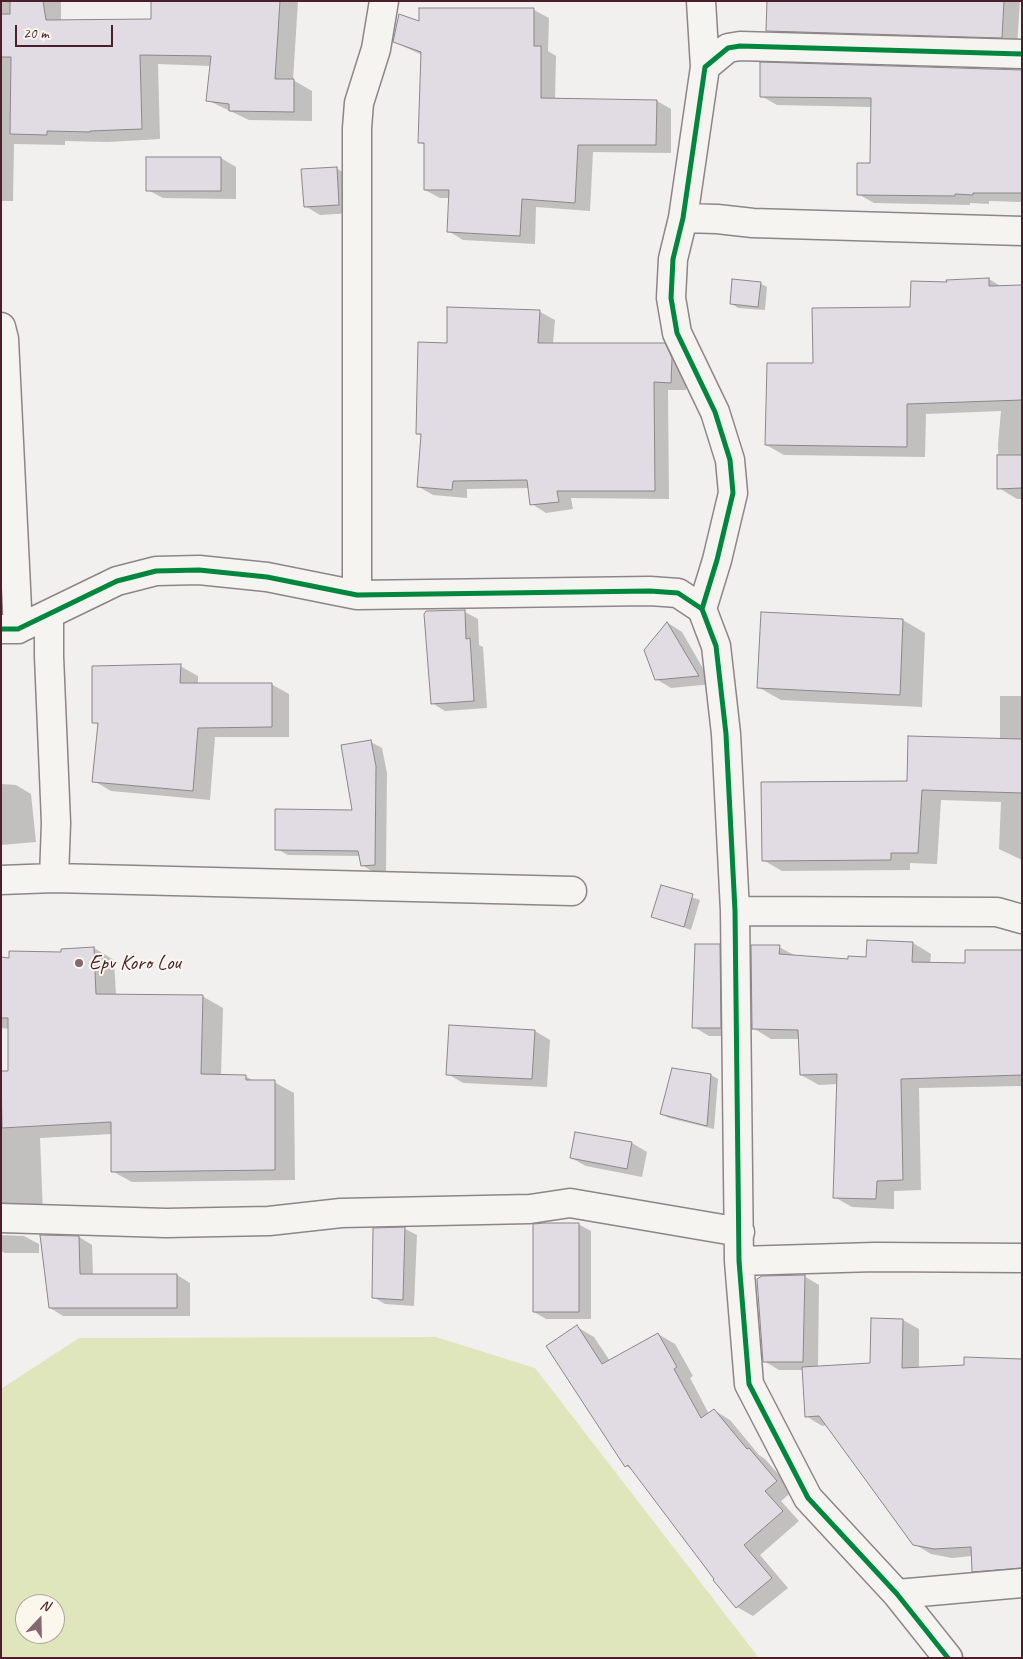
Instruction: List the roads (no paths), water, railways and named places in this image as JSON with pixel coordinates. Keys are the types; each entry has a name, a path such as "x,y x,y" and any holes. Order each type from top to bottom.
{"street":[{"path":"357,595 357,128 359,103 376,49 384,1"},
{"path":"702,1 705,67 683,218 673,259 671,298 677,333 715,412 730,460 732,493 717,560 702,609"},
{"path":"705,67 728,48 740,46 1022,54"},
{"path":"683,218 717,218 753,223 1022,231"},
{"path":"1,327 4,339 10,629 49,614 117,581 156,571 199,570 267,577 357,595 650,590 678,593 702,609 716,646 725,724 735,911 740,1261 749,1384 808,1498 897,1594 948,1658"},
{"path":"49,614 56,823 54,878"},
{"path":"1,880 54,878 572,891"},
{"path":"735,911 996,912 1022,919"},
{"path":"1,1218 166,1224 250,1222 341,1213 530,1209 570,1203 740,1232"},
{"path":"740,1261 875,1257 1022,1258"},
{"path":"897,1594 1022,1583"}],"place":[{"name":"Epv Koro Lou","path":"79,963"}]}
